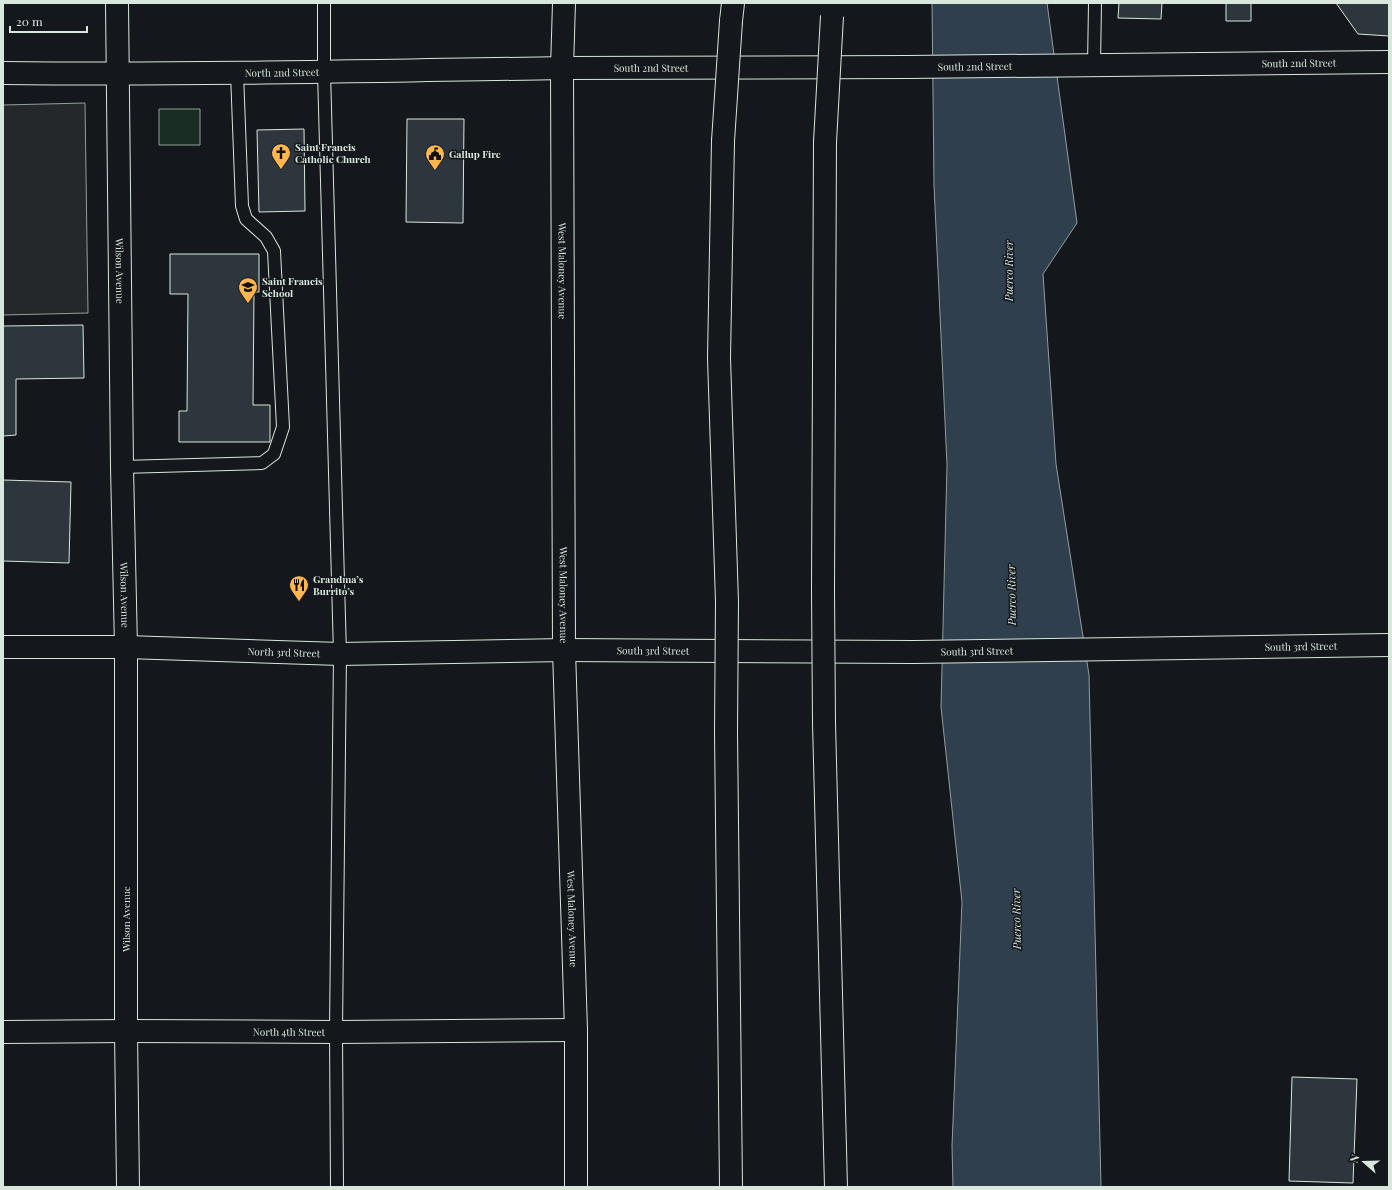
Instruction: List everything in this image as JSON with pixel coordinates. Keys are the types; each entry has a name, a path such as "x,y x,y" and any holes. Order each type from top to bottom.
{"main road":[{"name":"Wilson Avenue","path":"117,3 122,467 126,647 126,1031 128,1187"},
{"name":"West Maloney Avenue","path":"564,3 562,68 564,650 576,1030 576,1187"},
{"path":"832,9 825,142 823,590 824,724 836,1187"},
{"path":"731,1187 726,602 719,358 723,140 732,12"},
{"name":"South 2nd Street","path":"562,68 908,67 1389,62"},
{"name":"North 2nd Street","path":"3,73 238,73 562,68"},
{"name":"South 3rd Street","path":"564,650 914,652 1389,645"},
{"name":"North 3rd Street","path":"3,647 126,647 340,654 564,650"},
{"name":"North 4th Street","path":"3,1032 576,1030"}],"lane":[{"path":"324,3 324,72 340,654 336,1032 337,1187"},
{"path":"1089,64 1095,3"},
{"path":"122,467 262,463 274,454 283,427 274,251 266,237 246,219 242,206 238,73"}],"green space":[{"path":"159,109 200,109 200,145 159,145"}],"shaded area":[{"path":"85,103 88,313 3,315 3,105"}],"water":[{"name":"Puerco River","path":"932,3 1047,3 1077,223 1043,274 1056,464 1089,675 1101,1187 953,1187 952,1146 962,902 941,707 947,465 934,185"}],"building":[{"path":"1119,3 1162,3 1161,19 1118,18"},
{"path":"1226,3 1251,3 1251,21 1226,21"},
{"path":"1336,3 1389,3 1389,36 1358,34"},
{"name":"Gallup Fire","path":"407,119 464,119 463,223 406,222"},
{"name":"Saint Francis Catholic Church","path":"304,129 305,211 259,212 257,130"},
{"path":"170,254 259,254 259,292 254,292 253,405 270,405 270,442 179,442 179,411 187,411 188,294 170,294"},
{"path":"83,325 84,378 16,379 16,435 3,436 3,326"},
{"path":"3,480 71,482 69,563 3,561"},
{"path":"1292,1077 1357,1079 1353,1183 1289,1181"}],"place":[{"name":"Saint Francis Catholic Church","path":"281,170"},
{"name":"Gallup Fire","path":"435,171"},
{"name":"Saint Francis School","path":"248,304"},
{"name":"Grandma’s Burrito’s","path":"299,602"}]}
